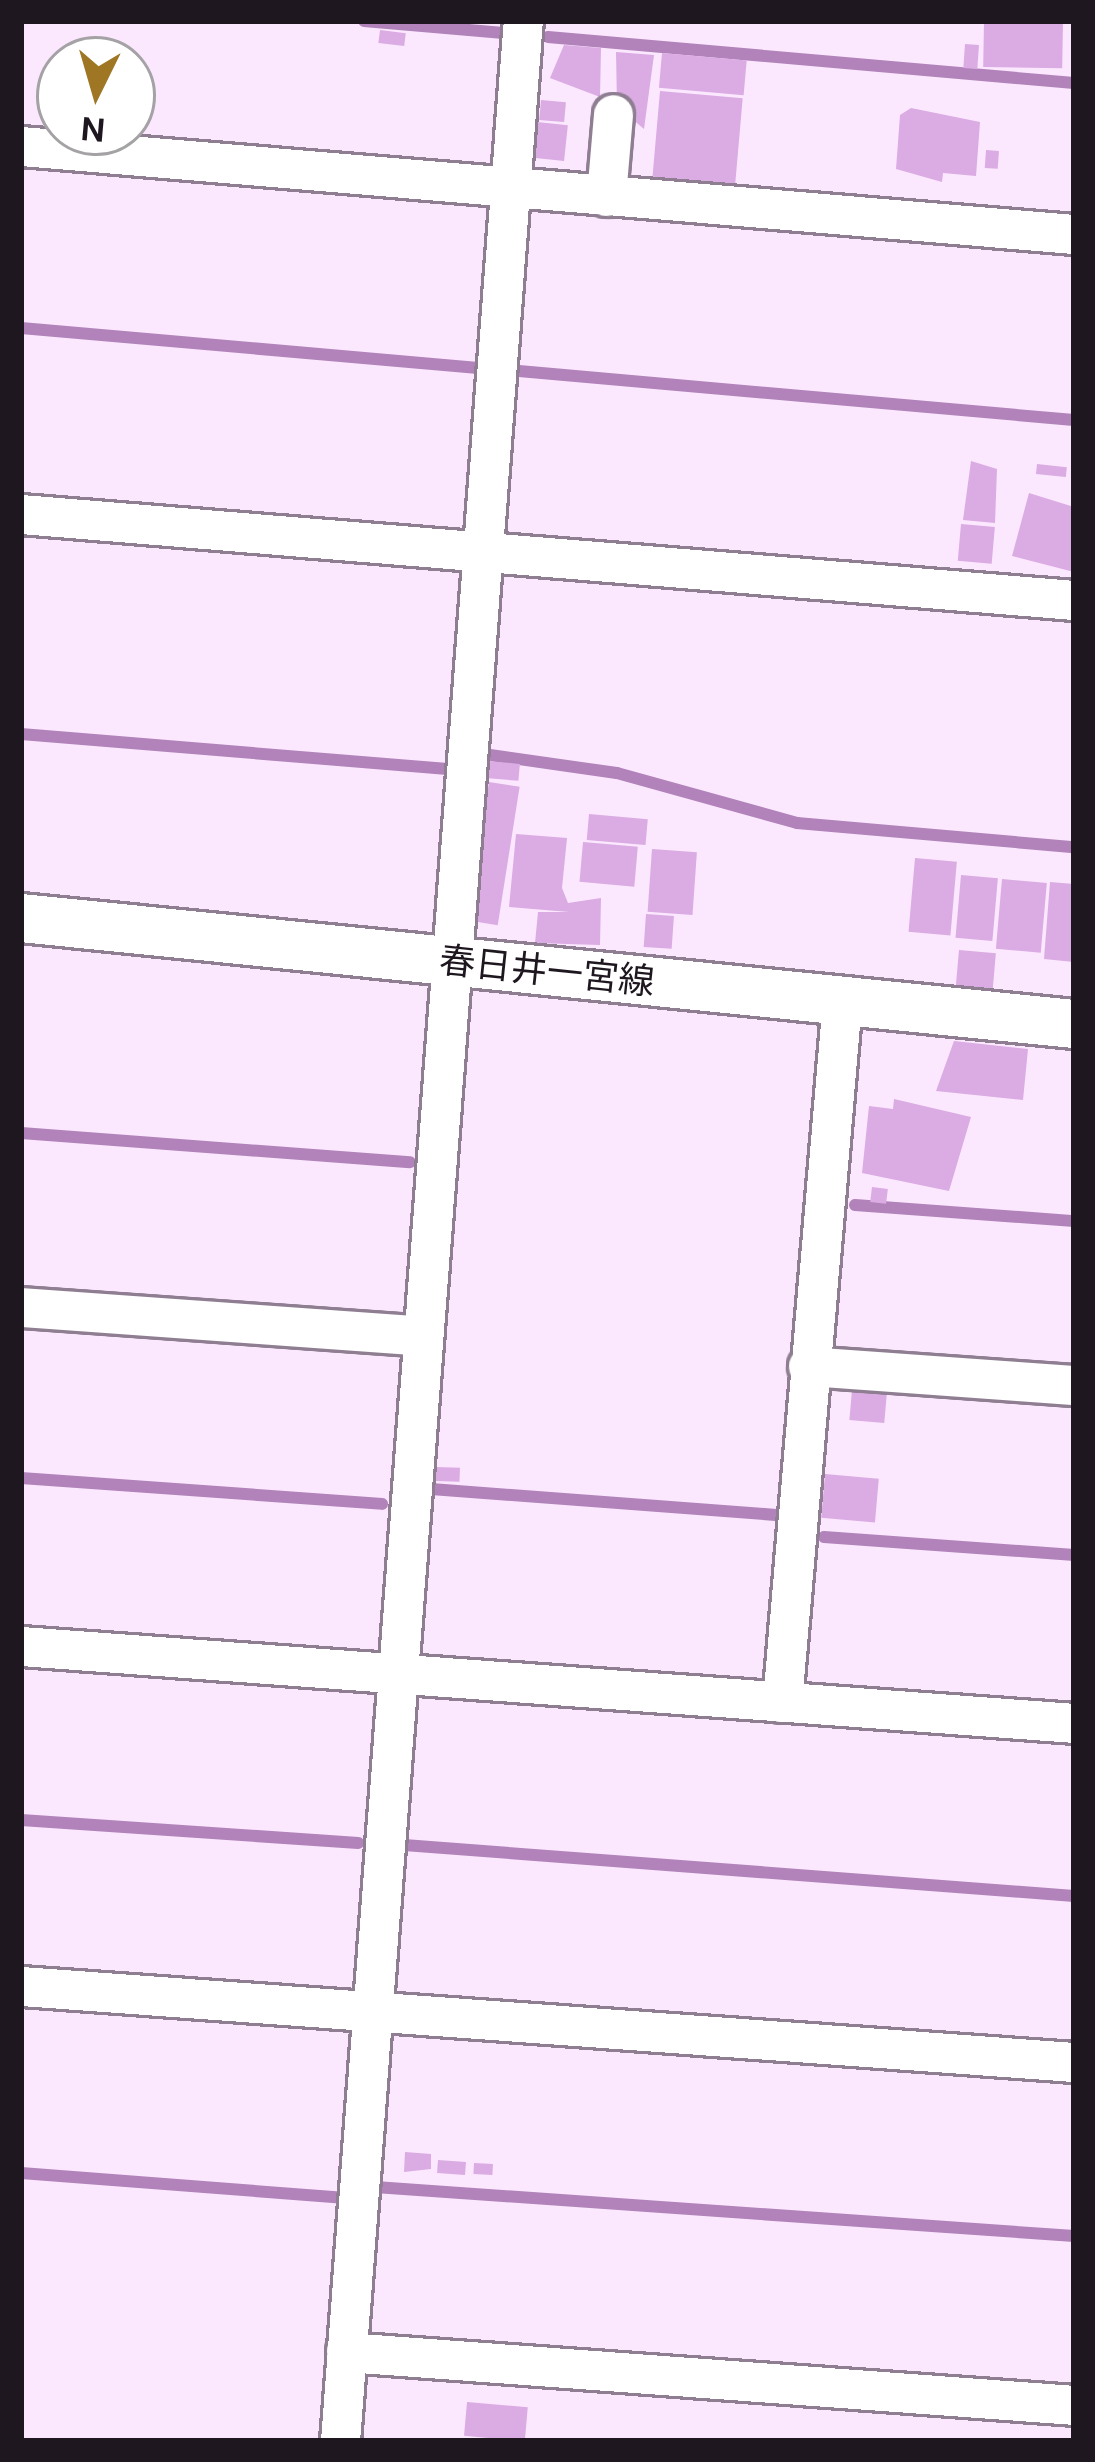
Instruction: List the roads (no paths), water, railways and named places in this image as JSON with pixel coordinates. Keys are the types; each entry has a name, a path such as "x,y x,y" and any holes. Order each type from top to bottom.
{"main road":[{"name":"春日井一宮線","path":"21,918 1074,1024"}],"street":[{"path":"340,2441 479,552 523,21"},
{"path":"606,196 613,114"},
{"path":"21,146 1074,234"},
{"path":"21,514 1074,600"},
{"path":"782,1702 842,1001"},
{"path":"21,1307 421,1336"},
{"path":"808,1366 1074,1384"},
{"path":"21,1646 1074,1723"},
{"path":"21,1987 1074,2062"},
{"path":"346,2352 1074,2405"}],"waterway":[{"path":"364,21 503,33"},
{"path":"548,37 1074,83"},
{"path":"21,328 475,368"},
{"path":"519,371 1074,420"},
{"path":"21,734 448,769"},
{"path":"483,754 617,773 797,823 1074,847"},
{"path":"21,1133 410,1162"},
{"path":"855,1205 1074,1221"},
{"path":"21,1478 382,1504"},
{"path":"431,1489 779,1515"},
{"path":"824,1537 1074,1555"},
{"path":"21,1820 358,1843"},
{"path":"404,1845 1074,1896"},
{"path":"21,2173 336,2197"},
{"path":"375,2187 1074,2236"}]}
